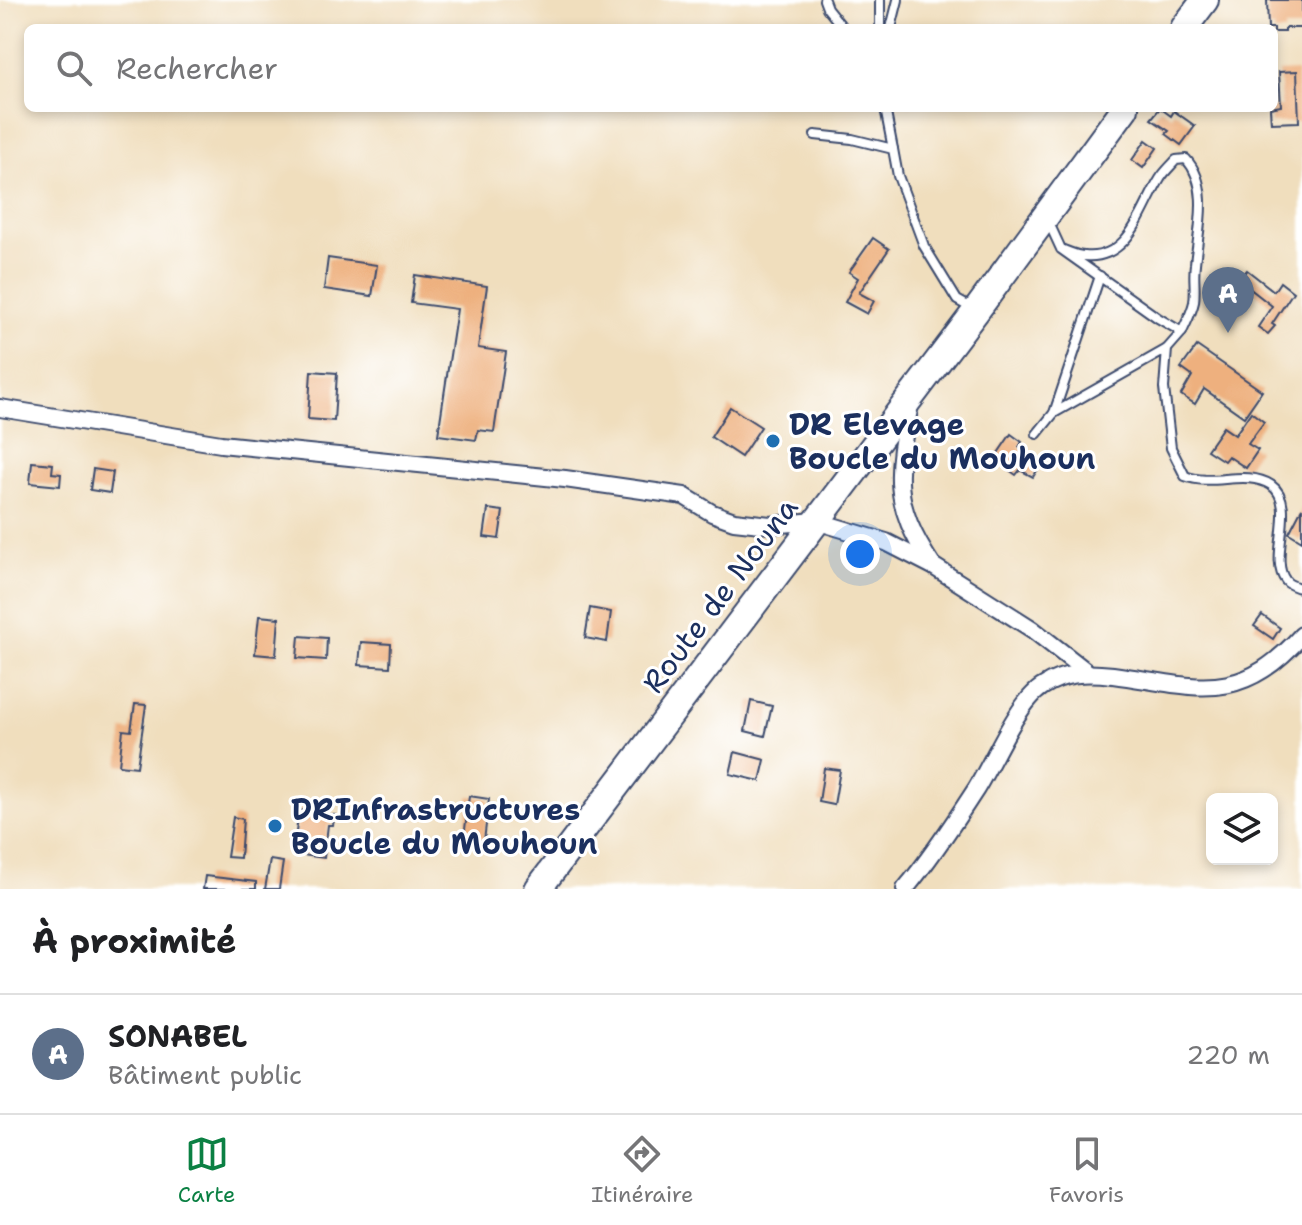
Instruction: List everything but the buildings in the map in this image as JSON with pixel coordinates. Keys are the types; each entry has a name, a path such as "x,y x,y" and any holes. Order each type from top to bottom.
{"main road":[{"path":"1187,24 1205,0"},
{"name":"Route de Nouna","path":"538,889 976,311 1122,112"}],"street":[{"path":"912,394 898,481 904,514 933,566"},
{"path":"0,408 221,444 565,479 684,496 712,513 734,521 770,525 816,521 886,542 933,566 1032,629 1087,672"},
{"path":"905,889 976,788 1025,704 1040,688 1064,676 1087,672 1185,687 1236,684 1282,658 1302,635"}],"lane":[{"path":"824,0 840,24"},
{"path":"880,0 880,24"},
{"path":"892,24 898,0"},
{"path":"886,112 898,176 924,246 957,300 976,311"},
{"path":"815,135 852,139 893,149"},
{"path":"1054,413 1167,349 1182,332 1194,303 1194,266 1200,223 1199,183 1186,159 1176,160 1161,177 1130,236 1116,249 1103,255 1084,256 1061,249"},
{"path":"1046,216 1061,249 1182,332"},
{"path":"1037,434 1054,413 1100,276"},
{"path":"1167,349 1164,388 1171,448 1185,476 1196,481 1253,479 1270,484 1278,492 1283,516 1281,572 1286,582 1302,589"}],"place":[{"name":"SONABEL","path":"1228,333"},
{"name":"DR Elevage Boucle du Mouhoun","path":"773,441"},
{"name":"DRInfrastructures Boucle du Mouhoun","path":"275,826"}]}
